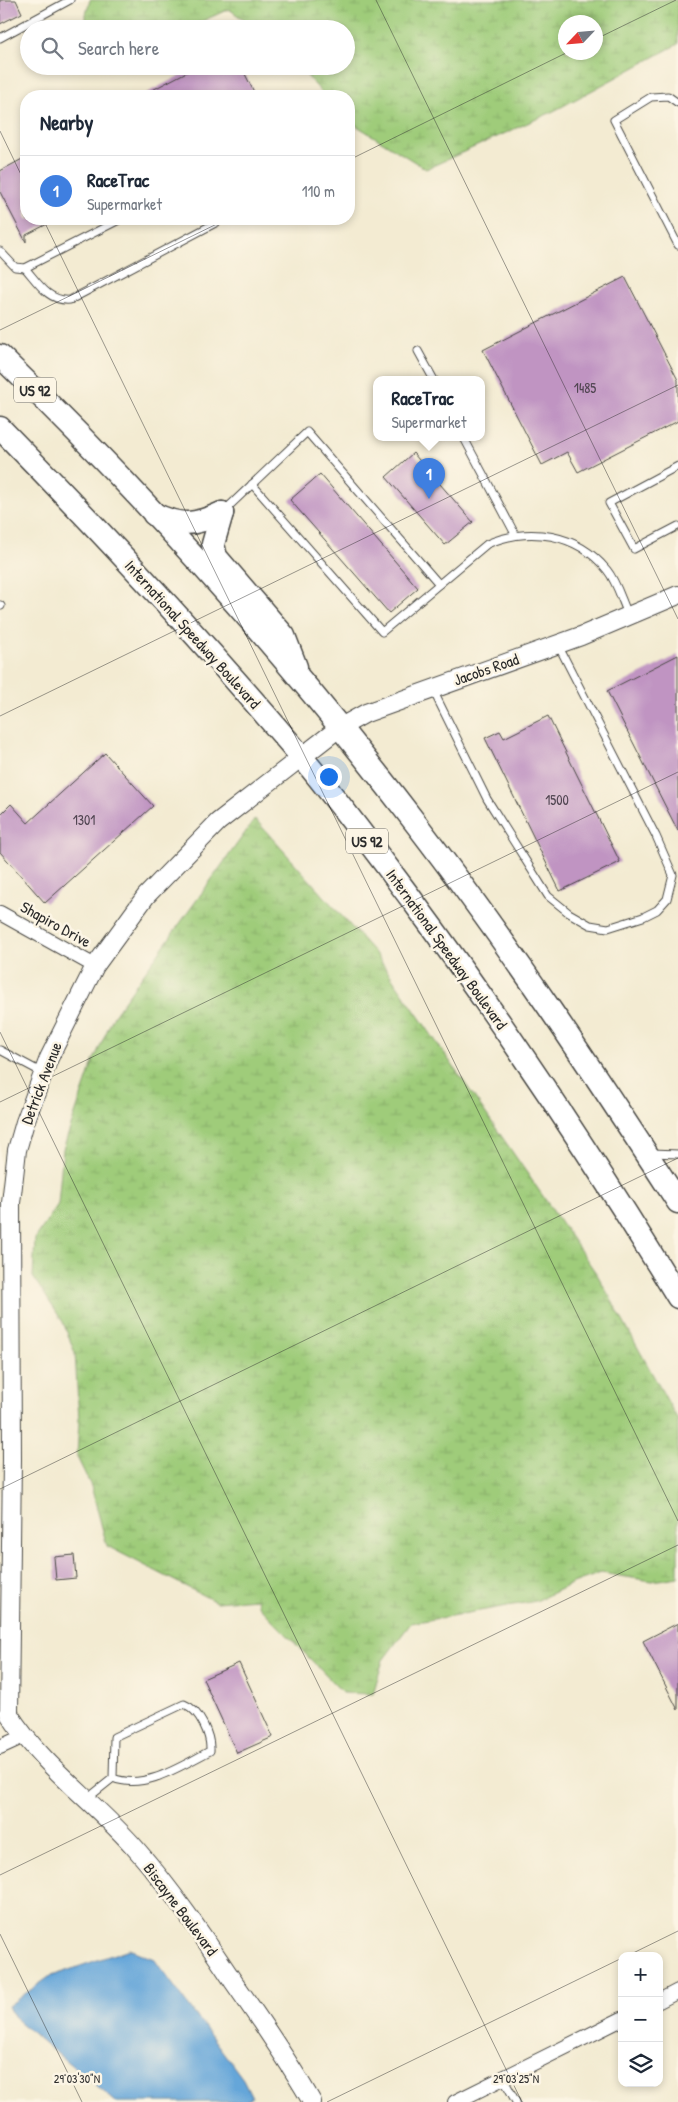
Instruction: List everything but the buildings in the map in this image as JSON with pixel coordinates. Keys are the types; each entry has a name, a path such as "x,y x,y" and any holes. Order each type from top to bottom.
{"main road":[{"name":"US 92","path":"0,356 153,514 302,684 417,824 555,1015 678,1202"},
{"name":"International Speedway Boulevard","path":"0,428 99,529 196,636 301,757 381,858 486,1003 572,1130 678,1297"},
{"path":"153,514 170,521 199,523 222,513"},
{"path":"222,513 213,544 216,558 284,636 302,684"}],"street":[{"name":"Jacobs Road","path":"301,757 339,728 366,713 557,644 678,595"},
{"name":"Detrick Avenue","path":"5,1710 9,1470 5,1320 6,1252 17,1150 43,1073 95,966 146,896 218,822 301,757"},
{"name":"Shapiro Drive","path":"0,913 95,966"},
{"name":"Biscayne Boulevard","path":"5,1710 24,1736 88,1798 137,1850 208,1944 292,2067 312,2102"},
{"path":"0,1747 24,1736"},
{"path":"663,1999 678,1991"},
{"path":"455,2102 618,2021"}],"lane":[{"path":"33,20 70,0"},
{"path":"0,38 20,27"},
{"path":"678,103 668,96 651,97 614,120 678,245"},
{"path":"0,251 15,267 25,268 109,225"},
{"path":"25,268 50,296 60,301 70,300 212,225"},
{"path":"418,351 432,376"},
{"path":"222,513 307,432 439,584"},
{"path":"466,441 515,534"},
{"path":"678,466 609,503 634,549 678,526"},
{"path":"252,484 382,632 487,544 515,534 527,533 559,538 588,551 608,572 629,616"},
{"path":"432,688 487,799 548,896 568,913 590,925 608,928 644,917 658,910 666,899 675,873 557,644"},
{"path":"0,1050 43,1073"},
{"path":"646,1153 678,1154"},
{"path":"88,1798 113,1778 114,1737 184,1704 195,1711 210,1743 210,1752 144,1781 122,1782 113,1778"},
{"path":"503,2078 516,2102"}],"green space":[{"path":"90,0 678,0 678,44 552,112 426,169 355,125 355,90 320,90 306,75 355,75 355,20 244,20 229,9 205,20 84,20"},
{"path":"255,819 375,953 598,1276 678,1420 678,1577 652,1581 601,1573 573,1583 536,1601 411,1623 383,1660 373,1694 343,1693 258,1605 257,1599 216,1602 107,1546 91,1486 77,1457 79,1420 75,1353 63,1322 33,1277 35,1239 58,1204 63,1149 93,1062 114,1015"}],"water":[{"path":"129,1949 154,1959 243,2079 252,2097 245,2102 116,2102 13,2017 8,2006 49,1977"}],"place":[{"name":"RaceTrac","path":"429,499"}]}
